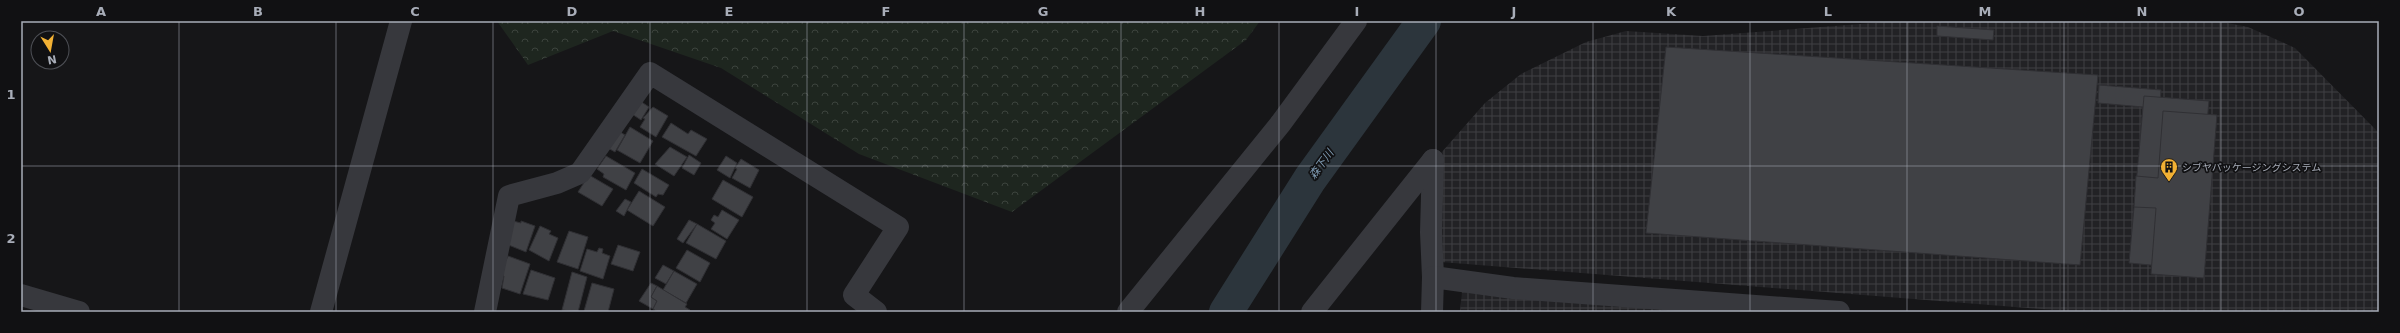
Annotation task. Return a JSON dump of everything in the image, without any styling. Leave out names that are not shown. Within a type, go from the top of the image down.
[{"type":"street","points":[[321,312],[401,21]]},
{"type":"street","points":[[1128,312],[1281,123],[1356,21]]},
{"type":"street","points":[[485,312],[509,196],[557,183],[580,173],[650,73],[898,227],[854,295],[876,312]]},
{"type":"street","points":[[1312,312],[1434,160],[1431,232],[1433,276],[1432,312]]},
{"type":"street","points":[[1433,276],[1513,288],[1839,312]]},
{"type":"street","points":[[21,295],[79,312]]},
{"type":"shaded area","points":[[1900,21],[2217,21],[2248,27],[2295,48],[2379,133],[2379,312],[2080,312],[1441,262],[1441,153],[1485,103],[1521,74],[1586,42],[1626,31],[1703,36]]},
{"type":"shaded area","points":[[1462,292],[1693,312],[1460,312]]},
{"type":"green space","points":[[497,21],[1260,21],[1246,40],[1012,212],[859,154],[721,68],[613,31],[528,65]]},
{"type":"building","points":[[1937,26],[1994,30],[1993,40],[1937,36]]},
{"type":"building","points":[[1666,47],[2098,75],[2080,265],[1646,233]]},
{"type":"building","points":[[2099,85],[2161,90],[2157,141],[2140,139],[2143,107],[2098,103]]},
{"type":"building","name":"シブヤパッケージングシステム","points":[[2144,96],[2209,101],[2193,269],[2129,263]]},
{"type":"building","points":[[640,101],[649,107],[641,120],[632,114]]},
{"type":"building","points":[[653,107],[668,116],[656,137],[640,127],[645,119],[643,118]]},
{"type":"building","name":"シブヤパッケージングシステム","points":[[2163,111],[2217,115],[2204,278],[2151,274],[2156,208],[2134,207],[2136,176],[2158,178]]},
{"type":"building","points":[[671,123],[688,134],[691,130],[707,139],[696,156],[662,137]]},
{"type":"building","points":[[630,127],[653,141],[640,163],[617,150]]},
{"type":"building","points":[[617,130],[625,135],[615,152],[601,144]]},
{"type":"building","points":[[670,147],[687,157],[674,176],[655,164]]},
{"type":"building","points":[[689,155],[701,163],[694,175],[682,168]]},
{"type":"building","points":[[606,156],[635,173],[626,190],[603,177],[604,174],[597,169]]},
{"type":"building","points":[[726,156],[737,163],[730,178],[717,170]]},
{"type":"building","points":[[741,159],[759,170],[750,188],[732,178],[737,169],[735,168]]},
{"type":"building","points":[[642,169],[669,185],[663,195],[658,194],[656,197],[634,183]]},
{"type":"building","points":[[589,175],[613,189],[602,206],[578,192]]},
{"type":"building","points":[[723,180],[753,197],[742,217],[712,199]]},
{"type":"building","points":[[639,191],[665,207],[653,226],[627,210]]},
{"type":"building","points":[[625,199],[631,202],[624,216],[616,211]]},
{"type":"building","points":[[722,210],[739,220],[727,239],[711,229],[715,223],[711,220],[714,215],[718,217]]},
{"type":"building","points":[[509,220],[521,223],[521,221],[535,226],[526,252],[501,242]]},
{"type":"building","points":[[689,220],[697,224],[683,243],[677,239]]},
{"type":"building","points":[[697,224],[726,241],[716,259],[686,243]]},
{"type":"building","points":[[540,226],[551,231],[549,234],[558,238],[549,261],[529,250]]},
{"type":"building","points":[[569,231],[588,237],[578,269],[557,262]]},
{"type":"building","points":[[618,245],[640,252],[633,271],[611,264]]},
{"type":"building","points":[[599,248],[603,249],[602,253],[610,256],[603,279],[580,271],[587,249],[597,252]]},
{"type":"building","points":[[687,250],[710,263],[700,282],[676,268]]},
{"type":"building","points":[[508,256],[530,264],[520,294],[502,288],[504,276],[500,274]]},
{"type":"building","points":[[663,265],[674,271],[666,284],[655,278]]},
{"type":"building","points":[[531,270],[555,278],[548,300],[523,294]]},
{"type":"building","points":[[674,271],[697,284],[686,303],[663,290]]},
{"type":"building","points":[[572,272],[587,277],[578,312],[562,310]]},
{"type":"building","points":[[592,283],[614,289],[608,312],[584,311]]},
{"type":"building","points":[[651,283],[657,286],[651,297],[657,301],[653,309],[639,301]]},
{"type":"building","points":[[657,286],[687,304],[685,307],[690,310],[689,312],[658,312],[653,309],[657,301],[651,297]]},
{"type":"waterway","name":"森下川","points":[[1226,312],[1310,179],[1424,21]]},
{"type":"place","name":"シブヤパッケージングシステム","points":[[2169,182]]}]
